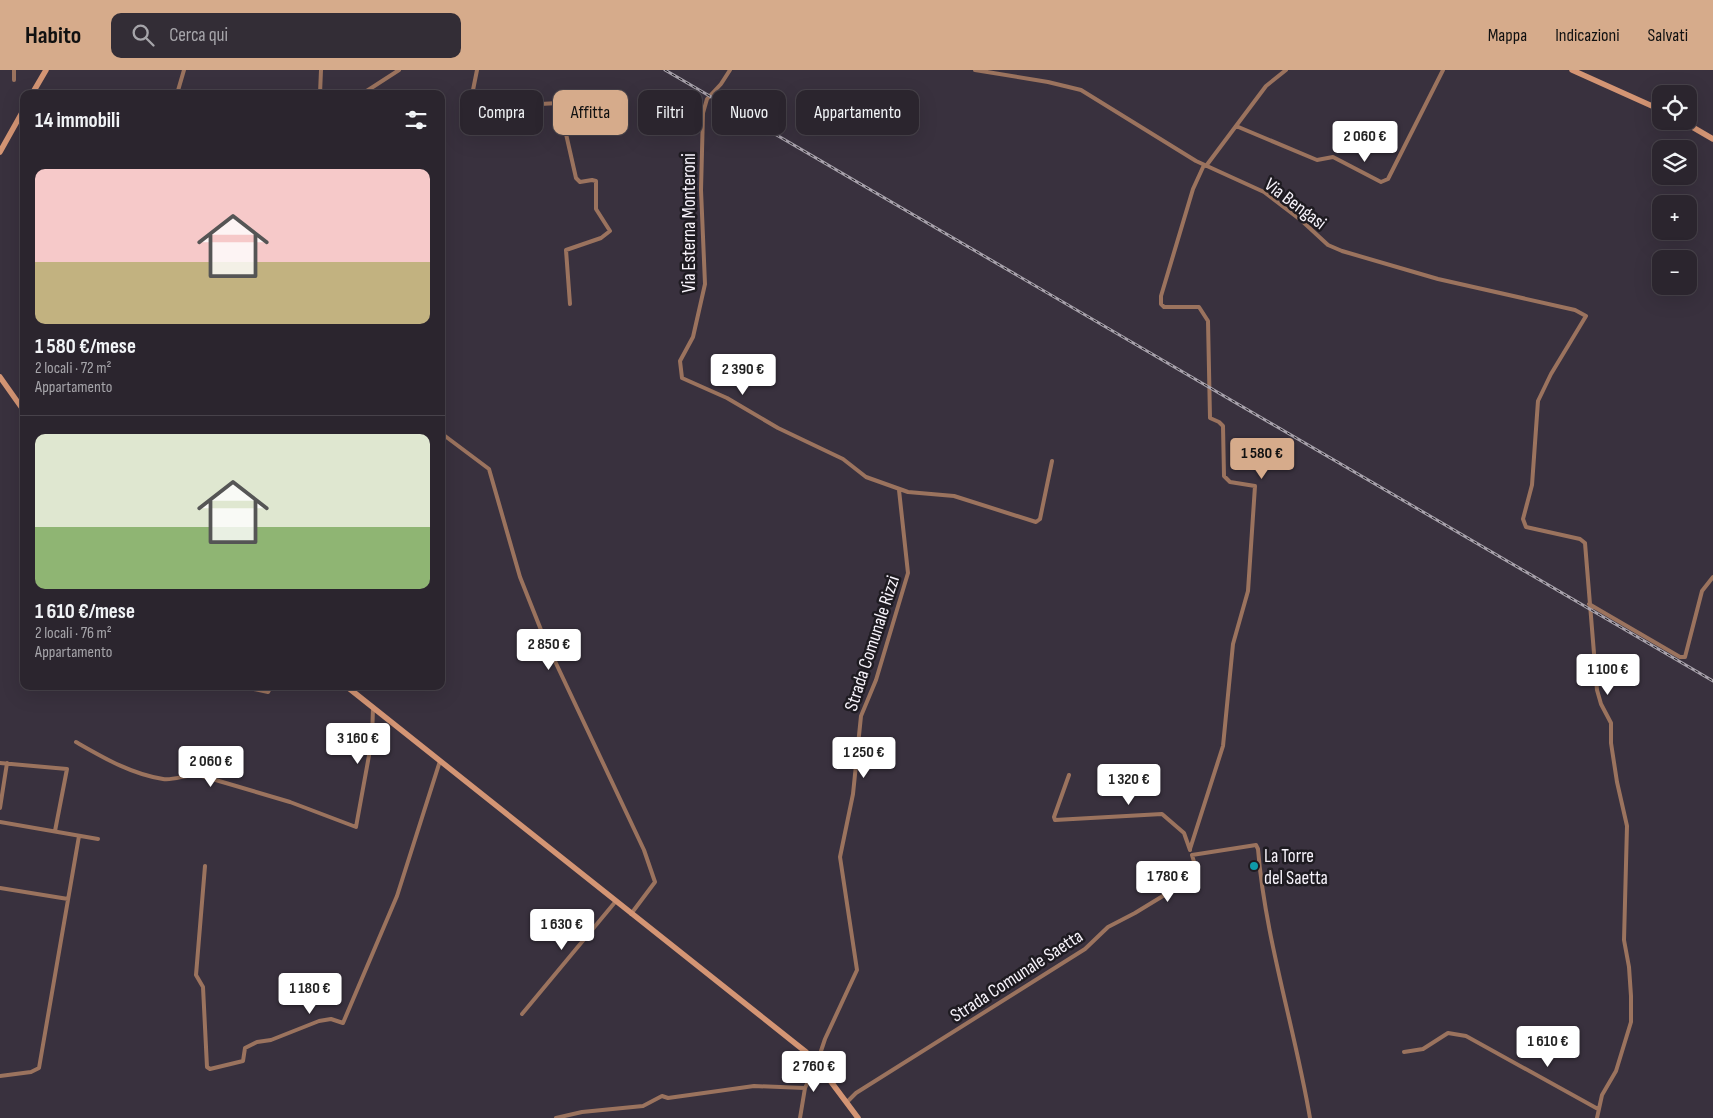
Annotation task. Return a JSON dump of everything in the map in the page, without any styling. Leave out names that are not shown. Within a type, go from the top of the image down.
[{"type":"street","points":[[14,70],[14,80]]},
{"type":"street","points":[[34,90],[46,70]]},
{"type":"street","points":[[178,90],[184,70]]},
{"type":"street","points":[[320,90],[321,70]]},
{"type":"street","points":[[368,90],[399,70]]},
{"type":"street","points":[[477,70],[472,95],[474,104],[507,113],[526,122],[540,104],[558,103],[576,178],[580,182],[596,181],[596,209],[610,231],[601,238],[566,250],[570,304]]},
{"type":"street","name":"Via Esterna Monteroni","points":[[730,70],[721,84],[707,99],[703,113],[701,190],[705,284],[693,337],[680,361],[682,378],[727,398],[778,428],[843,459],[866,477],[900,490],[954,496],[1036,522],[1040,519],[1052,461]]},
{"type":"street","name":"Via Bengasi","points":[[975,70],[1048,82],[1081,90],[1205,166],[1264,192],[1302,221],[1328,245],[1342,251],[1438,279],[1575,310],[1586,316],[1551,374],[1538,401],[1532,485],[1523,519],[1526,527],[1584,540],[1589,604]]},
{"type":"street","points":[[1190,849],[1223,746],[1233,644],[1248,591],[1255,486],[1230,482],[1224,476],[1223,426],[1210,418],[1208,321],[1199,307],[1164,307],[1161,304],[1161,296],[1193,189],[1205,166],[1266,86],[1286,70]]},
{"type":"street","points":[[1236,126],[1317,160],[1333,157],[1381,182],[1388,179],[1443,70]]},
{"type":"street","points":[[1572,70],[1652,106]]},
{"type":"street","points":[[0,152],[20,116]]},
{"type":"street","points":[[1697,130],[1713,140]]},
{"type":"street","points":[[0,377],[20,405]]},
{"type":"street","points":[[445,436],[489,469],[520,577],[545,640],[644,850],[655,882],[631,914]]},
{"type":"street","name":"Strada Comunale Rizzi","points":[[800,1118],[805,1088],[817,1062],[824,1039],[857,970],[840,857],[853,794],[861,716],[876,680],[900,598],[908,578],[900,490]]},
{"type":"street","points":[[1589,604],[1680,657],[1685,658],[1702,591],[1713,577]]},
{"type":"street","points":[[1589,604],[1597,690],[1601,704],[1611,723],[1616,774],[1627,826],[1624,940],[1630,967],[1631,996],[1631,1022],[1616,1071],[1602,1095],[1597,1118]]},
{"type":"street","points":[[255,690],[268,692],[269,690]]},
{"type":"street","points":[[351,690],[817,1062],[858,1118]]},
{"type":"street","points":[[76,742],[126,769],[163,779],[198,775],[290,802],[356,827],[372,738],[373,708]]},
{"type":"street","points":[[205,866],[196,975],[203,987],[207,1067],[210,1069],[243,1061],[245,1048],[257,1042],[271,1040],[326,1019],[344,1023],[397,896],[440,761]]},
{"type":"street","points":[[0,763],[67,769],[55,832]]},
{"type":"street","points":[[0,808],[7,764]]},
{"type":"street","points":[[1069,775],[1054,817],[1055,820],[1162,814],[1184,833],[1192,855],[1258,846],[1265,897],[1296,1041],[1310,1118]]},
{"type":"street","points":[[0,822],[98,839]]},
{"type":"street","points":[[0,1076],[31,1072],[39,1068],[79,836]]},
{"type":"street","name":"Strada Comunale Saetta","points":[[847,1102],[856,1093],[1085,949],[1108,927],[1194,877],[1197,872],[1192,855]]},
{"type":"street","points":[[0,888],[68,899]]},
{"type":"street","points":[[522,1014],[616,901]]},
{"type":"street","points":[[1404,1052],[1423,1049],[1448,1033],[1466,1036],[1598,1108]]},
{"type":"street","points":[[556,1118],[582,1112],[643,1106],[662,1096],[668,1098],[754,1086],[805,1088]]},
{"type":"railway","points":[[665,70],[1713,681]]},
{"type":"place","name":"La Torre del Saetta","points":[[1254,866]]}]
